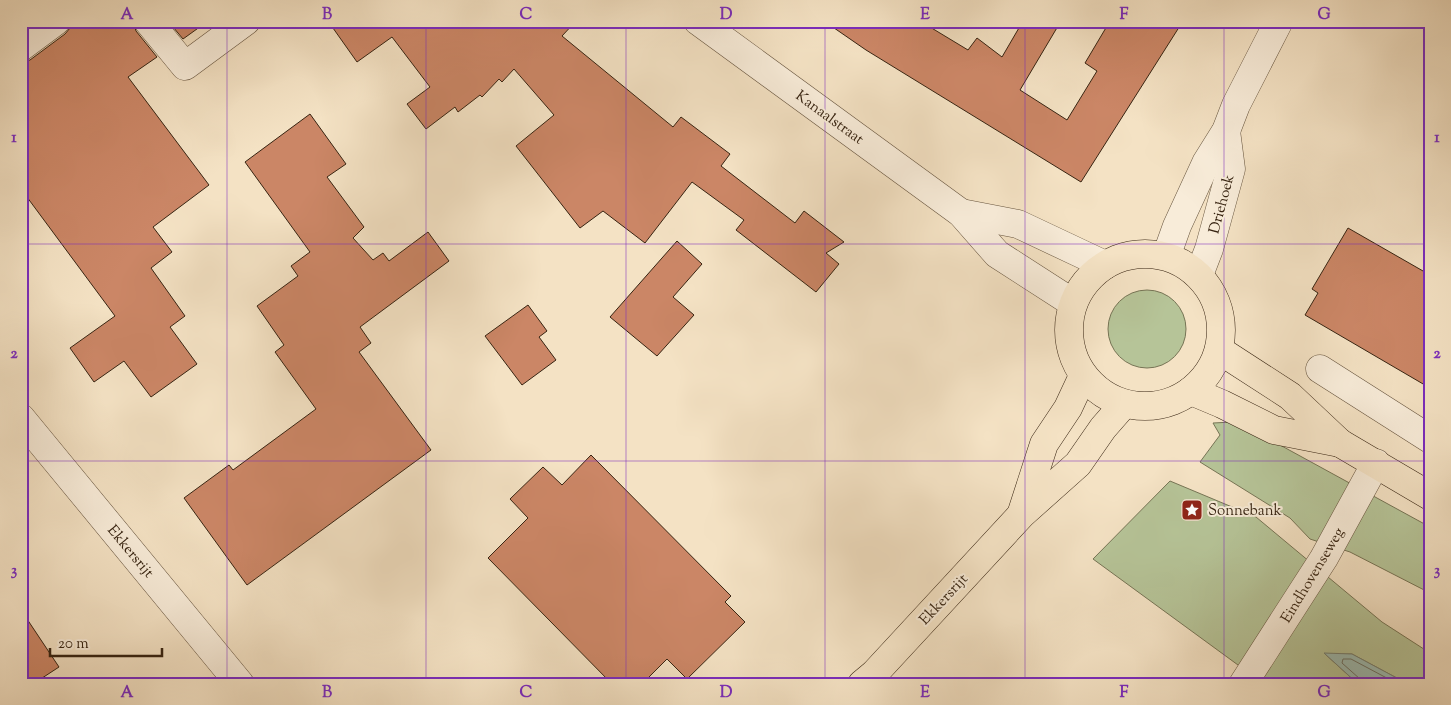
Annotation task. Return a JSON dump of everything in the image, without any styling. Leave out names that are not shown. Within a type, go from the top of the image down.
[{"type":"main road","points":[[1167,254],[1199,275],[1215,297],[1222,323],[1219,350],[1208,374],[1191,392],[1170,402],[1147,407],[1124,404],[1102,394],[1083,376],[1072,353],[1068,328],[1073,303],[1086,281],[1105,265],[1128,255],[1167,254]]},
{"type":"main road","points":[[1219,350],[1290,396],[1340,443],[1430,496]]},
{"type":"main road","name":"Ekkersrijt","points":[[1022,514],[1044,444],[1068,408],[1083,376]]},
{"type":"main road","points":[[1191,392],[1222,404],[1274,430],[1340,443]]},
{"type":"main road","name":"Ekkersrijt","points":[[862,684],[874,674],[1022,514],[1078,464],[1103,428],[1124,404]]},
{"type":"street","points":[[21,47],[56,21]]},
{"type":"street","points":[[148,21],[185,66],[246,21]]},
{"type":"street","name":"Kanaalstraat","points":[[698,21],[961,213],[997,254],[1073,303]]},
{"type":"street","name":"Driehoek","points":[[1167,254],[1177,226],[1206,163],[1226,132],[1236,105],[1279,21]]},
{"type":"street","name":"Driehoek","points":[[1199,275],[1209,248],[1232,169],[1226,132]]},
{"type":"street","name":"Kanaalstraat","points":[[961,213],[1018,224],[1105,265]]},
{"type":"street","points":[[1320,369],[1430,439]]},
{"type":"street","name":"Ekkersrijt","points":[[21,418],[240,684]]},
{"type":"street","name":"Eindhovenseweg","points":[[1243,684],[1324,558],[1376,463]]},
{"type":"green space","points":[[1147,290],[1162,293],[1174,302],[1183,314],[1186,329],[1183,344],[1174,356],[1162,365],[1147,368],[1132,365],[1120,356],[1111,344],[1108,329],[1111,314],[1120,302],[1132,293]]},
{"type":"green space","points":[[1233,422],[1280,445],[1430,527],[1430,593],[1350,552],[1310,539],[1290,518],[1200,462],[1220,435],[1213,423]]},
{"type":"green space","points":[[1170,481],[1256,517],[1382,622],[1430,653],[1430,684],[1408,684],[1352,654],[1325,654],[1358,684],[1264,684],[1093,559]]},
{"type":"water","points":[[1324,653],[1352,654],[1408,684],[1358,684]]},
{"type":"building","points":[[71,21],[133,21],[136,31],[157,57],[128,77],[209,185],[153,227],[172,252],[151,268],[185,316],[170,327],[197,364],[151,397],[124,361],[94,382],[70,348],[115,316],[21,189],[21,62],[30,60],[65,34],[70,28]]},
{"type":"building","points":[[168,21],[208,21],[183,39]]},
{"type":"building","points":[[328,21],[576,21],[562,36],[673,127],[681,117],[730,154],[721,166],[795,223],[804,211],[844,242],[826,253],[839,264],[816,292],[736,230],[744,220],[692,182],[645,243],[603,211],[580,228],[516,146],[554,115],[514,69],[502,82],[499,79],[482,97],[480,95],[458,112],[455,107],[426,129],[407,104],[430,87],[392,37],[357,62]]},
{"type":"building","points":[[824,21],[920,21],[968,50],[977,38],[1002,57],[1023,21],[1061,21],[1020,90],[1067,120],[1097,71],[1085,63],[1110,21],[1183,21],[1081,182],[866,50]]},
{"type":"building","points":[[310,114],[346,164],[327,177],[364,227],[353,238],[373,260],[383,253],[389,261],[428,232],[449,261],[360,327],[371,343],[359,352],[431,450],[247,585],[184,498],[229,465],[233,470],[316,409],[275,352],[284,345],[257,306],[298,276],[291,266],[310,252],[245,162]]},
{"type":"building","points":[[1348,228],[1430,275],[1430,388],[1305,315],[1318,293],[1312,289]]},
{"type":"building","points":[[677,241],[702,264],[673,297],[694,315],[657,356],[610,317]]},
{"type":"building","points":[[528,305],[547,331],[539,337],[556,360],[522,385],[485,336]]},
{"type":"building","points":[[591,455],[731,596],[725,602],[745,622],[687,679],[667,659],[642,684],[612,684],[488,558],[528,518],[510,499],[543,467],[562,485]]},
{"type":"building","points":[[21,610],[59,667],[33,684],[21,684]]},
{"type":"place","name":"Sonnebank","points":[[1192,510]]}]
